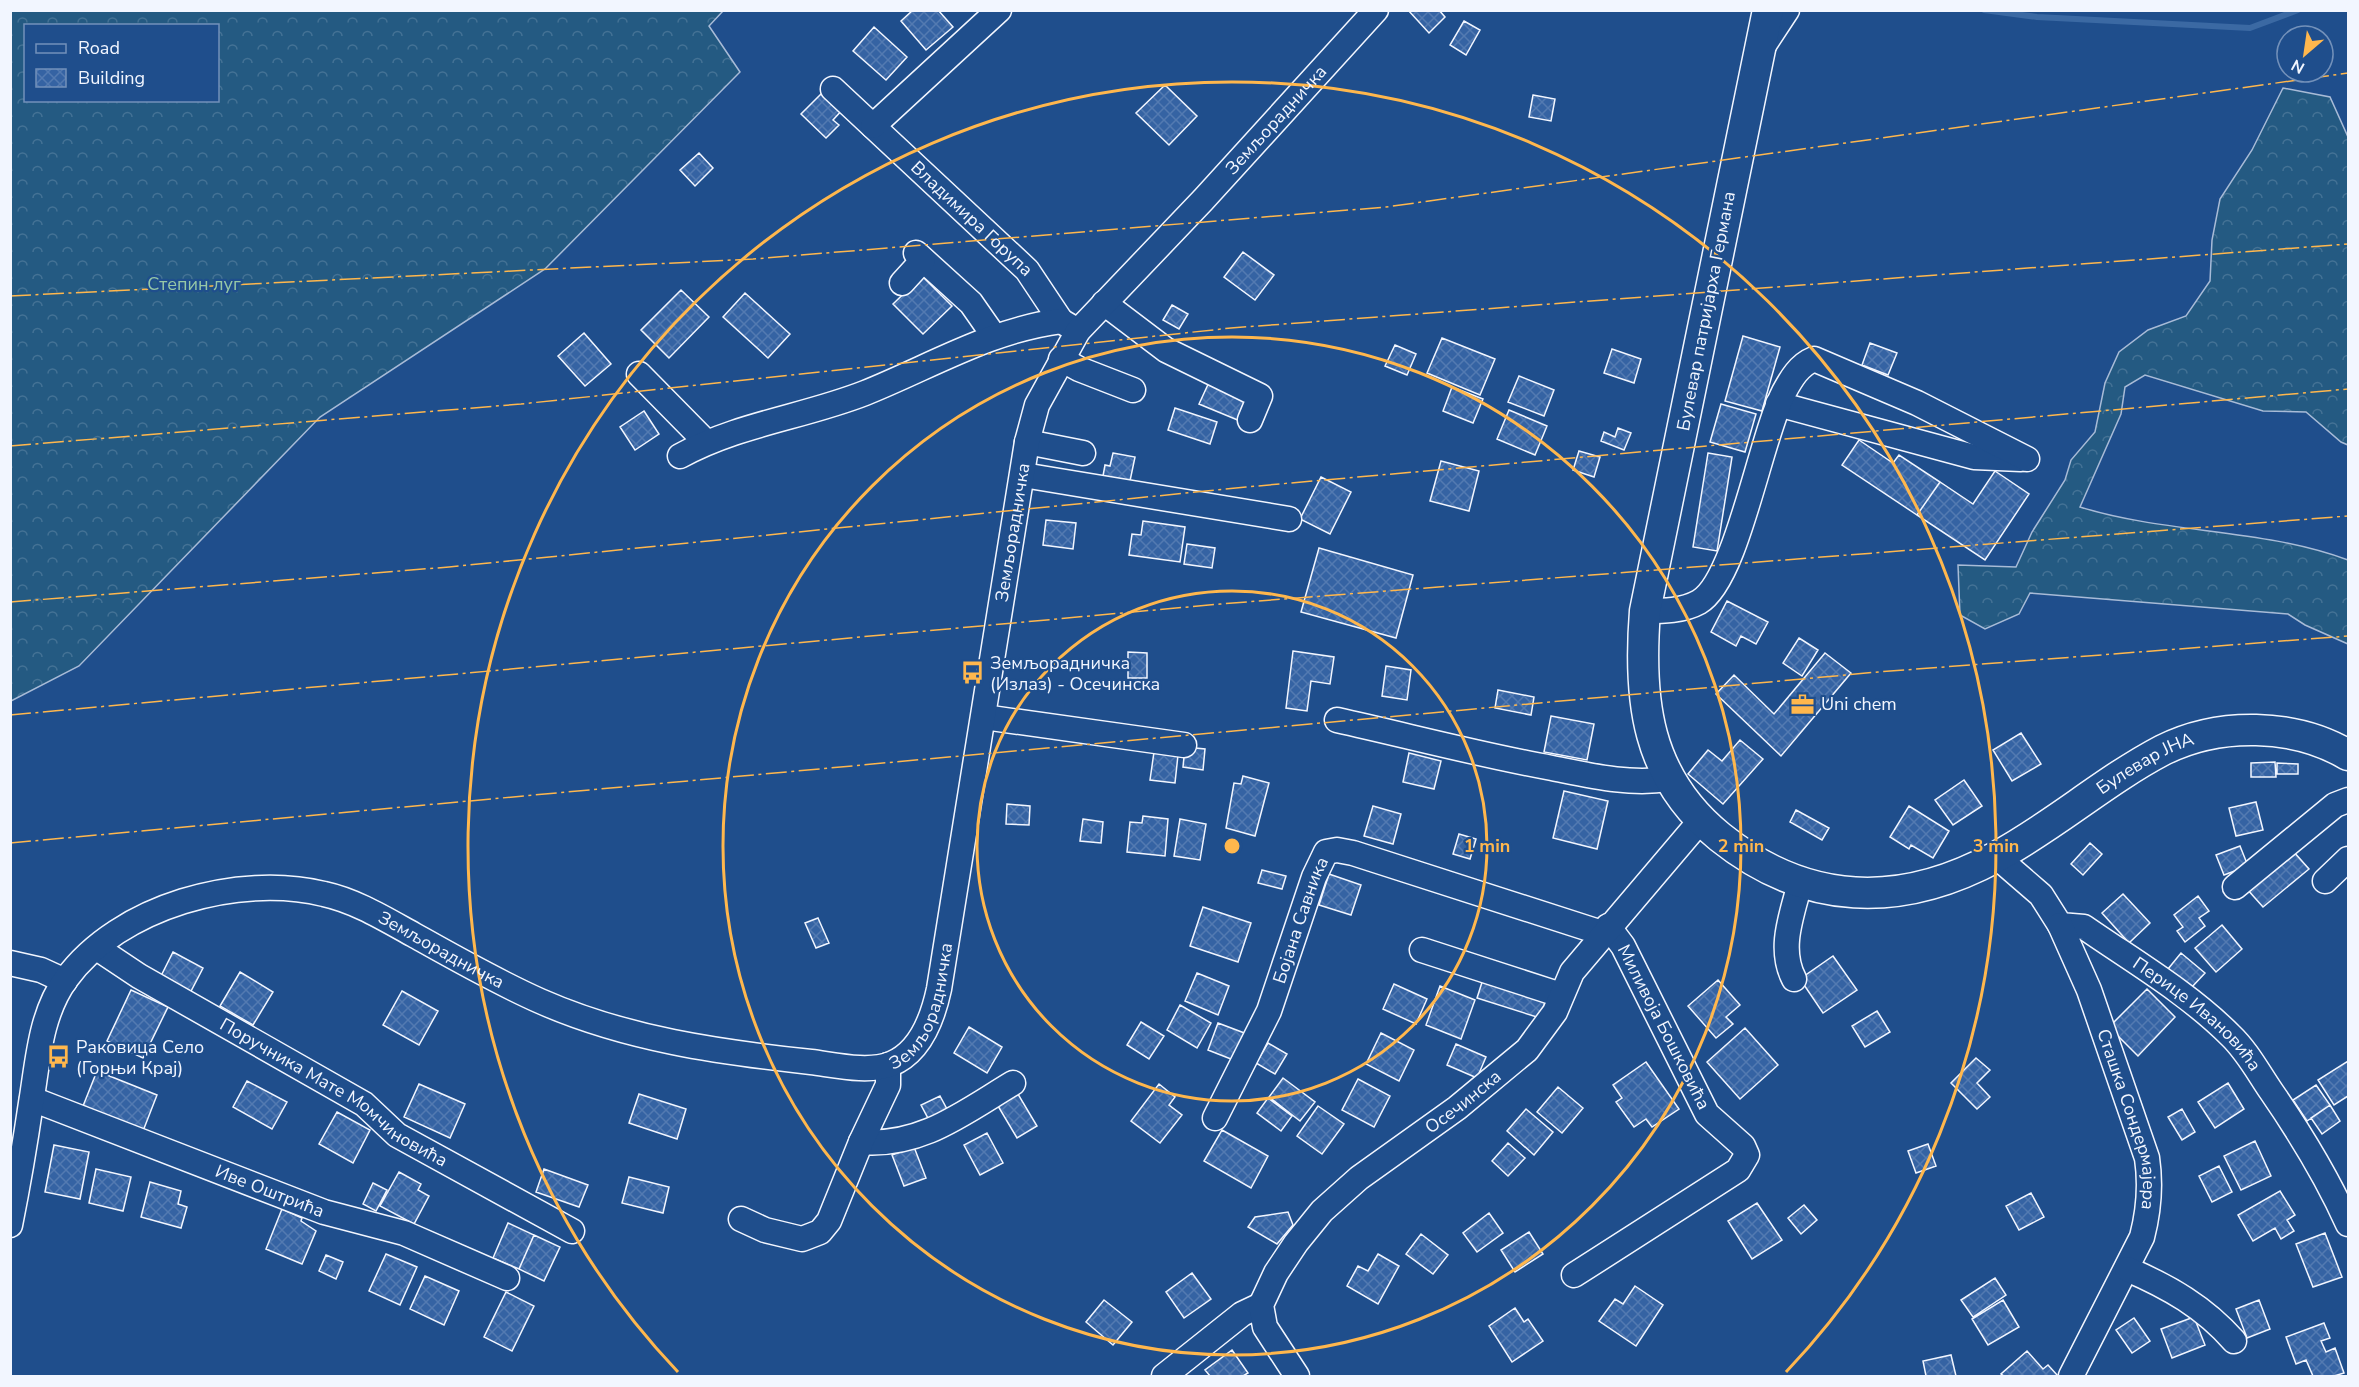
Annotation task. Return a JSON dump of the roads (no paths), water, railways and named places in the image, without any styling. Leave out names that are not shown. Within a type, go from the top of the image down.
[{"type":"main road","name":"Булевар патријарха Германа","points":[[1768,10],[1645,611],[1641,660],[1645,710],[1656,750],[1669,779],[1701,820],[1745,856],[1800,883],[1856,894],[1882,893],[1930,886],[1962,873]]},
{"type":"main road","name":"Булевар ЈНА","points":[[1962,873],[1997,857],[2126,771],[2165,749],[2200,736],[2248,730],[2277,731],[2302,735],[2349,755]]},
{"type":"street","points":[[873,126],[999,10]]},
{"type":"street","name":"Земљорадничка","points":[[10,1225],[15,1183],[45,1023],[65,981],[97,948],[141,920],[196,897],[250,888],[310,891],[338,898],[361,907],[518,991],[612,1028],[687,1045],[838,1065],[888,1065],[913,1048],[933,1013],[950,930],[1027,442],[1037,405],[1061,359],[1069,326],[1104,303],[1203,201],[1376,10]]},
{"type":"street","points":[[1760,52],[1786,10]]},
{"type":"street","name":"Владимира Горупа","points":[[833,89],[1027,270],[1069,326]]},
{"type":"street","points":[[902,283],[920,256],[971,303],[994,336]]},
{"type":"street","points":[[1104,303],[1166,350],[1260,396],[1250,420]]},
{"type":"street","points":[[680,456],[706,442],[865,393],[994,336],[1069,326]]},
{"type":"street","points":[[1061,359],[1079,369],[1133,390]]},
{"type":"street","points":[[1645,611],[1687,607],[1703,599],[1717,585],[1731,554],[1768,428],[1778,404],[1793,375],[1814,359],[1917,403],[2027,459],[1974,457],[1778,404]]},
{"type":"street","points":[[639,374],[706,442]]},
{"type":"street","points":[[1027,442],[1083,453]]},
{"type":"street","points":[[1023,475],[1288,519]]},
{"type":"street","points":[[984,717],[1184,745]]},
{"type":"street","points":[[1337,720],[1519,762],[1623,782],[1642,783],[1669,779]]},
{"type":"street","points":[[2235,887],[2335,805],[2349,800]]},
{"type":"street","name":"Осечинска","points":[[1261,1305],[1276,1273],[1322,1211],[1359,1178],[1457,1108],[1515,1061],[1550,1022],[1572,972],[1605,930],[1701,820]]},
{"type":"street","name":"Бојана Савника","points":[[1215,1119],[1269,1011],[1314,877],[1326,852],[1337,850],[1353,853],[1605,930]]},
{"type":"street","points":[[1997,857],[2041,895],[2060,925]]},
{"type":"street","points":[[2325,881],[2349,860]]},
{"type":"street","points":[[1794,979],[1785,953],[1800,883]]},
{"type":"street","name":"Перице Ивановића","points":[[2060,925],[2084,927],[2199,1009],[2230,1035],[2243,1049],[2298,1131],[2336,1196],[2349,1224]]},
{"type":"street","name":"Сташка Сондермајера","points":[[2060,925],[2089,990],[2147,1158],[2149,1174],[2148,1215],[2142,1237],[2070,1377]]},
{"type":"street","name":"Миливоја Бошковића","points":[[1574,1275],[1738,1170],[1747,1155],[1743,1146],[1707,1114],[1623,946],[1605,930]]},
{"type":"street","name":"Поручника Мате Момчиновића","points":[[97,948],[139,976],[364,1104],[390,1129],[412,1144],[572,1231]]},
{"type":"street","points":[[1422,950],[1561,995]]},
{"type":"street","points":[[10,963],[41,970],[65,981]]},
{"type":"street","points":[[741,1219],[765,1230],[794,1238],[802,1239],[820,1232],[830,1221],[861,1142],[888,1085],[888,1065]]},
{"type":"street","points":[[861,1142],[882,1144],[919,1137],[1012,1083]]},
{"type":"street","name":"Иве Оштрића","points":[[32,1099],[324,1212],[404,1233],[507,1278]]},
{"type":"street","points":[[2127,1269],[2187,1298],[2218,1323],[2234,1341]]},
{"type":"street","points":[[1164,1377],[1242,1314],[1261,1305],[1265,1327],[1297,1377]]},
{"type":"waterway","points":[[1984,10],[2037,17],[2250,28],[2298,10]]},
{"type":"place","name":"Земљорадничка (Излаз) - Осечинска","points":[[972,673]]},
{"type":"place","name":"Uni chem","points":[[1803,704]]},
{"type":"place","name":"Раковица Село (Горњи Крај)","points":[[58,1057]]},
{"type":"park label","name":"Степин луг","points":[[194,284]]}]
